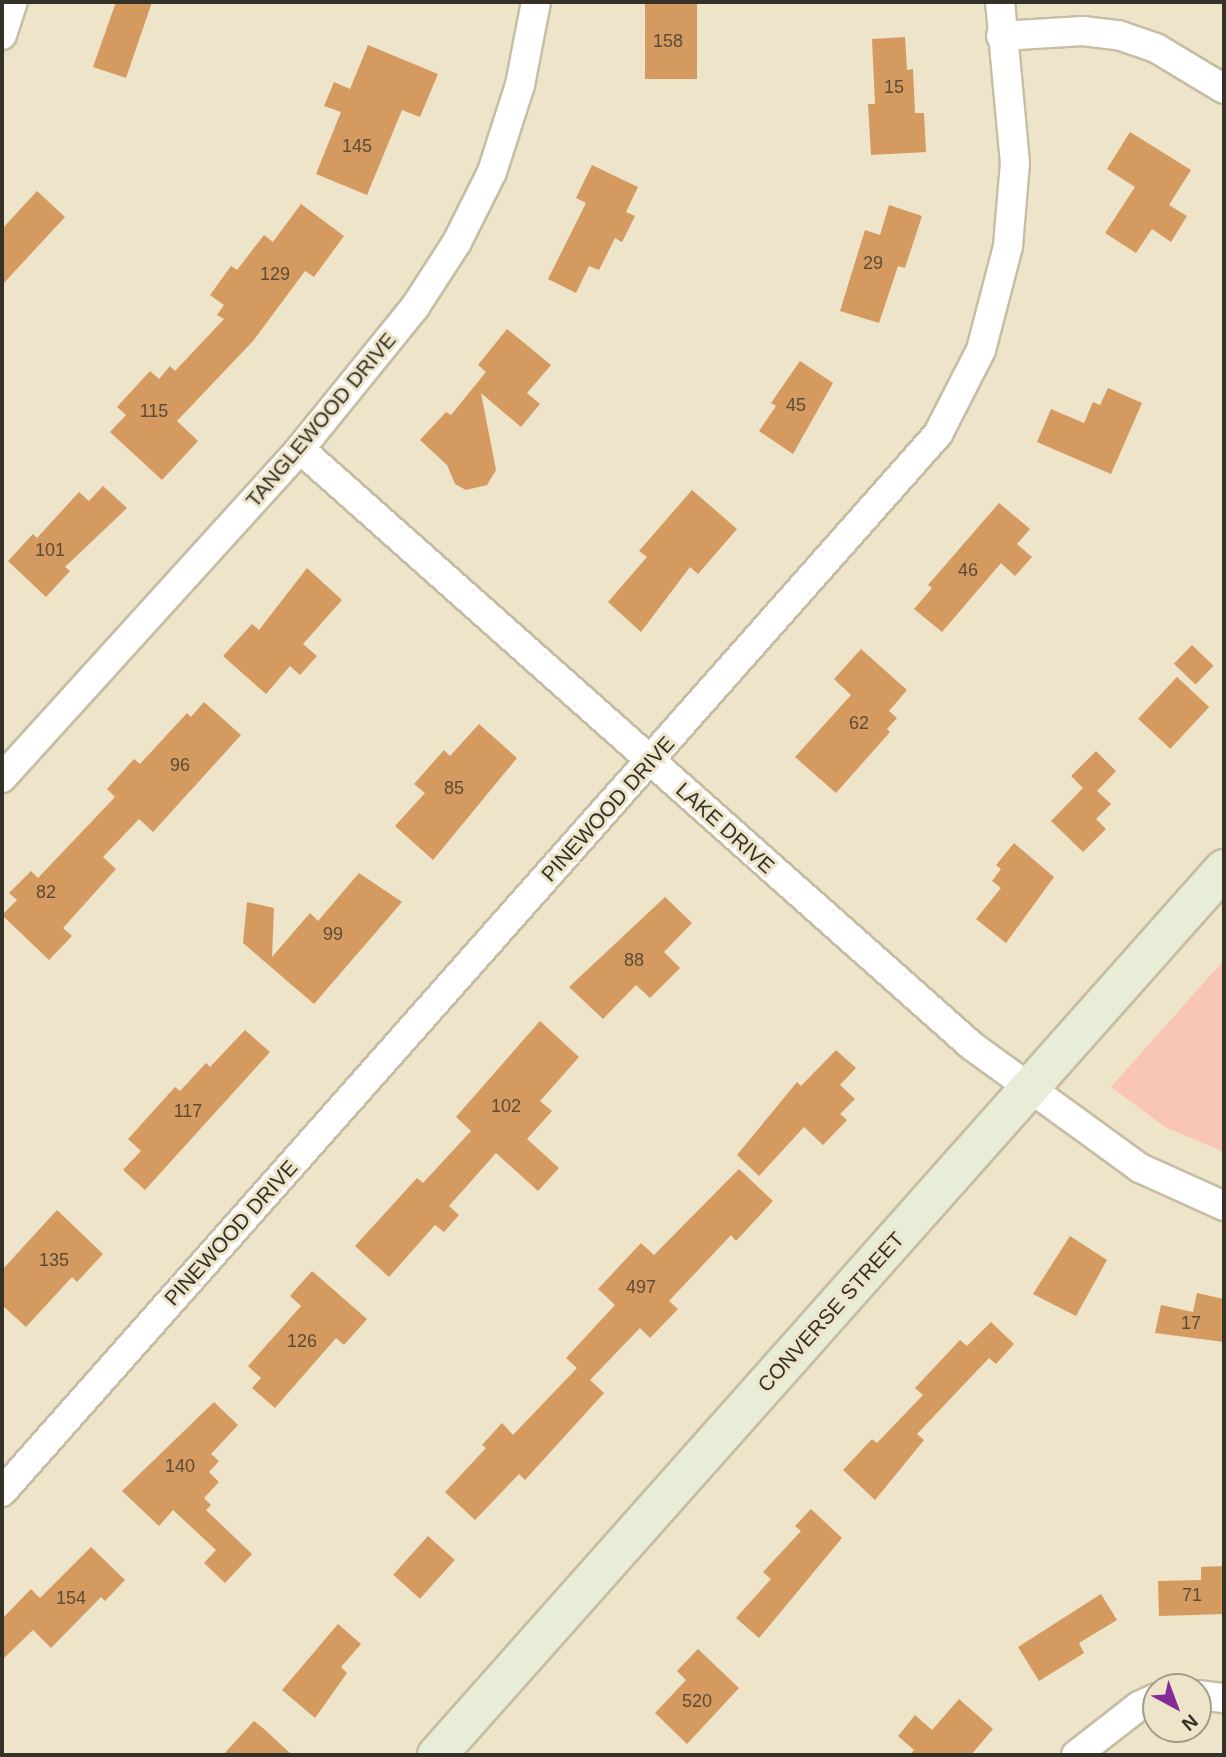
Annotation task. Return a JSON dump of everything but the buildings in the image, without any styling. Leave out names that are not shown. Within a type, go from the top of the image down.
[{"type":"main road","name":"CONVERSE STREET","points":[[437,1755],[1224,869]]},
{"type":"street","points":[[2,35],[13,2]]},
{"type":"street","name":"TANGLEWOOD DRIVE","points":[[2,778],[300,449],[415,307],[475,209],[520,85],[536,2]]},
{"type":"street","name":"PINEWOOD DRIVE","points":[[2,1492],[921,457],[962,393],[985,339],[1000,286],[1015,188],[1000,2]]},
{"type":"street","points":[[1001,36],[1083,31],[1118,36],[1156,47],[1224,89]]},
{"type":"street","name":"LAKE DRIVE","points":[[300,449],[972,1046],[1140,1168],[1224,1206]]},
{"type":"street","points":[[1076,1755],[1142,1705]]},
{"type":"shaded area","points":[[1224,960],[1224,1152],[1165,1127],[1111,1087]]}]
